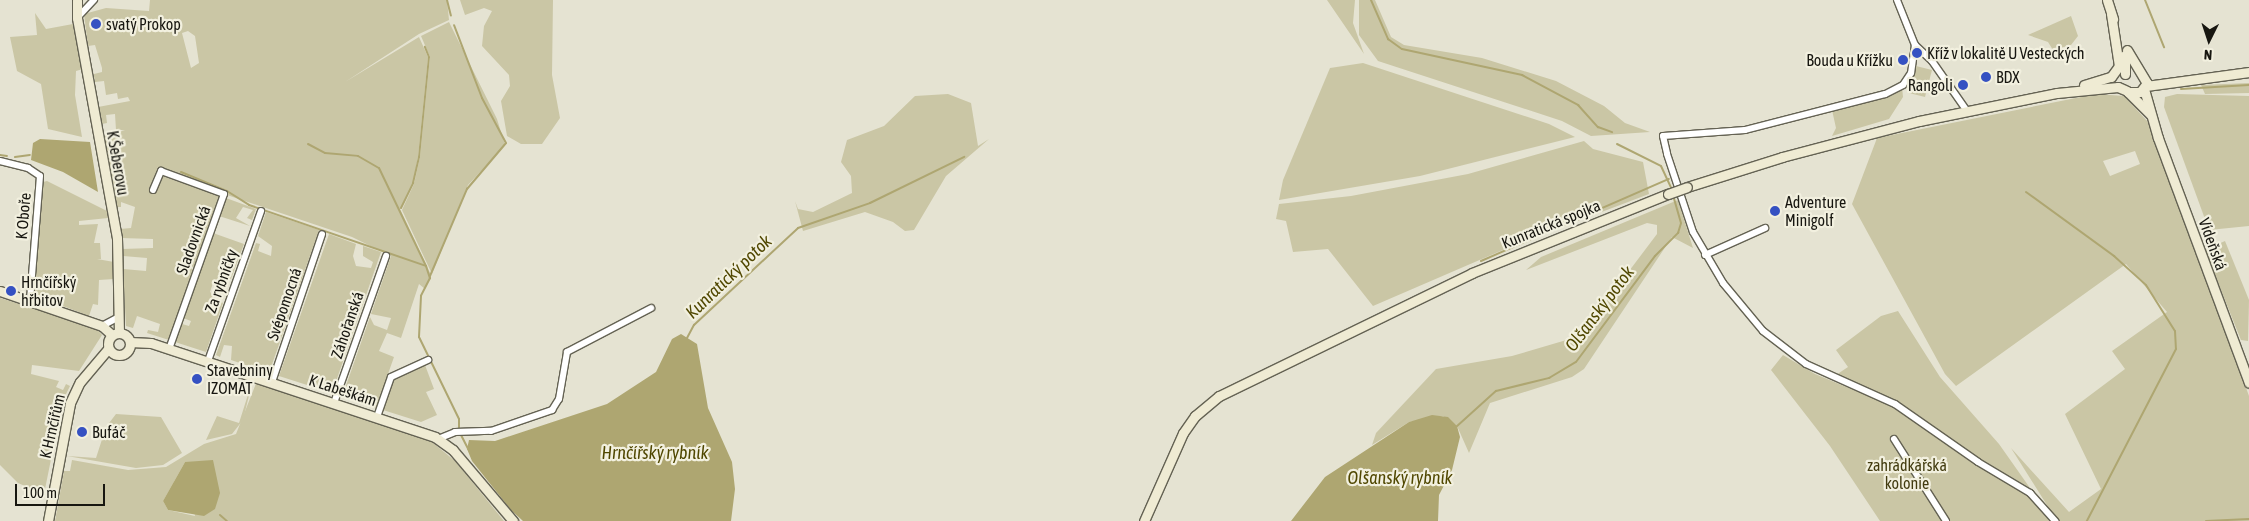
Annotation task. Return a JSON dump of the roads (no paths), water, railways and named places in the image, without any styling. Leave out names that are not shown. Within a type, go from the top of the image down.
[{"type":"main road","name":"K Šeberovu","points":[[76,0],[76,18],[117,238],[117,318],[115,334]]},
{"type":"main road","name":"Vídeňská","points":[[2107,0],[2123,43],[2142,72],[2150,114],[2249,383]]},
{"type":"main road","points":[[2084,86],[2109,78],[2120,66],[2111,14]]},
{"type":"main road","name":"Vídeňská","points":[[2123,43],[2124,75],[2127,91],[2150,114]]},
{"type":"main road","points":[[2124,75],[2132,69],[2186,78]]},
{"type":"main road","points":[[2127,91],[2137,93],[2145,87],[2186,78],[2249,72]]},
{"type":"main road","name":"Kunratická spojka","points":[[1144,521],[1183,433],[1219,396],[1472,272],[1687,187],[1843,140],[1967,111],[2057,93],[2124,75]]},
{"type":"main road","name":"Kunratická spojka","points":[[2057,93],[2118,87],[2127,91]]},
{"type":"main road","points":[[0,291],[102,326],[130,342],[122,355],[108,349],[115,334]]},
{"type":"main road","name":"K Labeškám","points":[[130,342],[169,348],[438,439],[453,450],[513,521]]},
{"type":"main road","name":"K Hrnčířům","points":[[48,521],[70,403],[80,382],[108,349]]},
{"type":"street","points":[[76,18],[94,0]]},
{"type":"street","points":[[1897,0],[1915,45],[1932,61],[1967,111]]},
{"type":"street","points":[[1915,45],[1911,73],[1902,85],[1885,94],[1745,130],[1663,136],[1686,216],[1705,255],[1755,322],[1779,345],[1825,373],[1895,404],[1978,462],[2030,493],[2055,521]]},
{"type":"street","name":"K Oboře","points":[[0,161],[28,168],[40,176],[30,301]]},
{"type":"street","name":"Sladovnická","points":[[153,190],[160,171],[224,194],[169,348]]},
{"type":"street","name":"Za rybníčky","points":[[208,362],[261,211]]},
{"type":"street","points":[[1705,255],[1765,228]]},
{"type":"street","name":"Svépomocná","points":[[272,382],[322,234]]},
{"type":"street","name":"Záhořanská","points":[[334,403],[386,256]]},
{"type":"street","points":[[438,439],[456,432],[490,430],[552,410],[559,399],[566,352],[651,308]]},
{"type":"street","points":[[102,326],[117,318]]},
{"type":"street","points":[[377,417],[391,376],[428,360]]},
{"type":"street","points":[[1894,439],[1946,521]]},
{"type":"water","points":[[40,139],[90,142],[98,192],[63,172],[31,160],[33,143]]},
{"type":"water","name":"Hrnčířský rybník","points":[[681,334],[697,344],[708,408],[732,462],[735,489],[731,521],[523,521],[511,510],[472,461],[467,449],[469,440],[495,441],[607,404],[656,372],[672,339]]},
{"type":"water","name":"Olšanský rybník","points":[[1432,415],[1448,417],[1457,426],[1460,437],[1452,470],[1439,495],[1438,521],[1291,521],[1325,477],[1409,422]]},
{"type":"water","points":[[213,460],[220,493],[215,509],[204,516],[168,510],[163,501],[185,462]]},
{"type":"waterway","points":[[447,0],[451,16]]},
{"type":"waterway","name":"Olšanský potok","points":[[1371,0],[1388,39],[1402,49],[1522,75],[1578,105],[1598,127],[1612,132]]},
{"type":"waterway","points":[[2145,0],[2164,47]]},
{"type":"waterway","points":[[430,276],[467,189],[506,143],[482,98],[454,25]]},
{"type":"waterway","points":[[401,208],[413,183],[419,157],[429,57],[425,47]]},
{"type":"waterway","points":[[2181,89],[2249,85]]},
{"type":"waterway","points":[[308,144],[325,153],[358,156],[379,168],[426,266]]},
{"type":"waterway","name":"Olšanský potok","points":[[1617,144],[1661,166],[1672,190]]},
{"type":"waterway","points":[[0,155],[7,156]]},
{"type":"waterway","points":[[15,157],[30,155]]},
{"type":"waterway","name":"Kunratický potok","points":[[687,338],[694,325],[798,228],[870,203],[964,157]]},
{"type":"waterway","points":[[181,172],[227,191],[249,205],[426,266],[430,278],[421,296],[419,337],[459,419],[459,429]]},
{"type":"waterway","points":[[1481,261],[1669,179]]},
{"type":"waterway","points":[[2026,192],[2114,256],[2146,285],[2175,331],[2176,349],[2087,521]]},
{"type":"waterway","name":"Olšanský potok","points":[[1456,427],[1496,391],[1549,378],[1576,362],[1655,256],[1678,233],[1681,223],[1673,195]]},
{"type":"waterway","points":[[460,433],[468,449]]},
{"type":"waterway","points":[[220,515],[227,521]]},
{"type":"waterway","points":[[2206,521],[2249,519]]},
{"type":"place","name":"svatý Prokop","points":[[96,24]]},
{"type":"place","name":"Kříž v lokalitě U Vesteckých","points":[[1917,53]]},
{"type":"place","name":"Bouda u Křížku","points":[[1903,60]]},
{"type":"place","name":"BDX","points":[[1986,77]]},
{"type":"place","name":"Rangoli","points":[[1963,85]]},
{"type":"place","name":"Adventure Minigolf","points":[[1775,211]]},
{"type":"place","name":"Hrnčířský hřbitov","points":[[11,291]]},
{"type":"place","name":"Stavebniny IZOMAT","points":[[197,379]]},
{"type":"place","name":"Bufáč","points":[[82,432]]},
{"type":"park label","name":"zahrádkářská kolonie","points":[[1907,474]]}]
